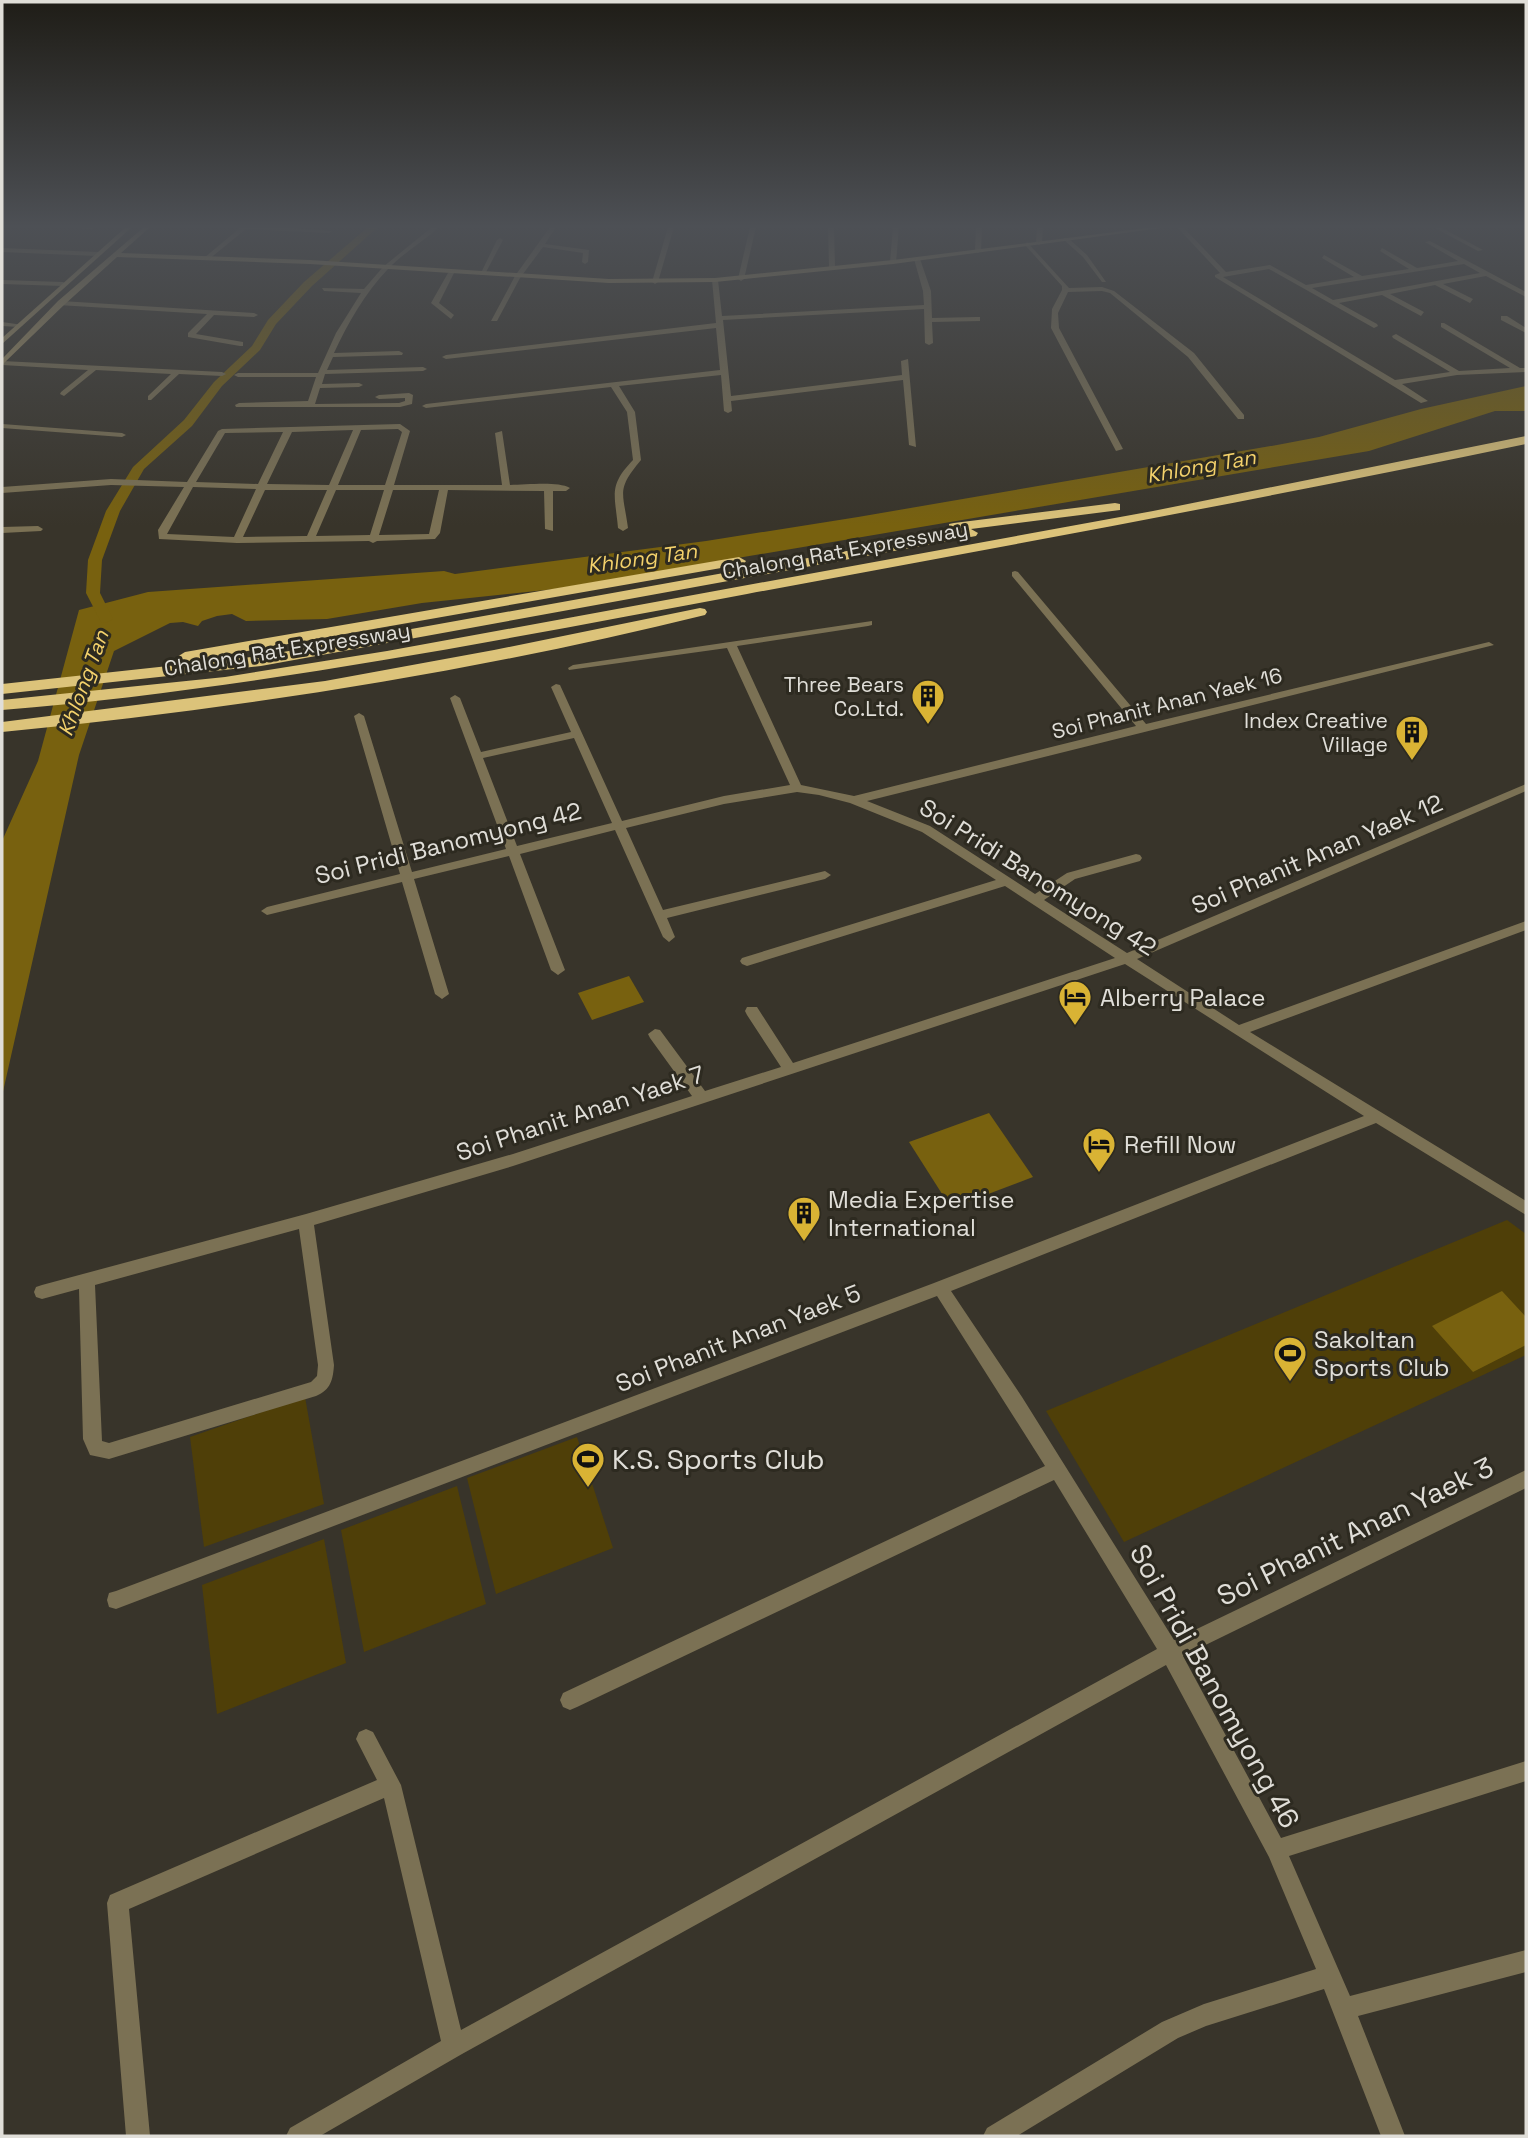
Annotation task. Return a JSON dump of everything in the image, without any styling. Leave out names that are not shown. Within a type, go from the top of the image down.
[{"type":"highway","points":[[1195,492],[1526,426]]},
{"type":"highway","name":"Chalong Rat Expressway","points":[[2,705],[259,676],[442,646],[1411,465],[1526,440]]},
{"type":"highway","name":"Chalong Rat Expressway","points":[[2,675],[175,659],[891,535],[1121,506],[261,661],[2,689]]},
{"type":"highway","points":[[2,727],[153,710],[356,681],[523,650],[906,568],[988,545]]},
{"type":"street","points":[[2,342],[17,327]]},
{"type":"street","points":[[2,363],[38,327]]},
{"type":"street","points":[[199,327],[191,335],[240,344]]},
{"type":"street","points":[[344,327],[321,373],[311,408],[400,405],[408,402],[409,395],[379,397]]},
{"type":"street","points":[[446,357],[682,327]]},
{"type":"street","points":[[719,327],[728,411]]},
{"type":"street","points":[[929,327],[929,343]]},
{"type":"street","points":[[1055,327],[1119,449]]},
{"type":"street","points":[[1156,327],[1191,355],[1241,417]]},
{"type":"street","points":[[1301,327],[1424,401]]},
{"type":"street","points":[[1447,327],[1522,370]]},
{"type":"street","points":[[1396,336],[1457,373]]},
{"type":"street","points":[[331,355],[399,353]]},
{"type":"street","points":[[905,361],[913,445]]},
{"type":"street","points":[[2,363],[222,374]]},
{"type":"street","points":[[64,394],[94,368]]},
{"type":"street","points":[[238,375],[424,369]]},
{"type":"street","points":[[1394,383],[1457,373],[1522,370]]},
{"type":"street","points":[[426,406],[724,372]]},
{"type":"street","points":[[151,398],[176,373]]},
{"type":"street","points":[[727,399],[906,377]]},
{"type":"street","points":[[318,386],[359,385]]},
{"type":"street","points":[[614,385],[631,412],[638,460],[624,474],[618,486],[623,528]]},
{"type":"street","points":[[239,405],[311,403]]},
{"type":"street","points":[[2,426],[122,435]]},
{"type":"street","points":[[310,540],[358,427]]},
{"type":"street","points":[[237,540],[289,428]]},
{"type":"street","points":[[373,540],[405,428],[222,431],[163,530],[162,537],[373,540],[432,537],[444,487]]},
{"type":"street","points":[[499,433],[506,486]]},
{"type":"street","points":[[2,490],[111,482],[261,487],[566,488]]},
{"type":"street","points":[[548,487],[550,528]]},
{"type":"street","points":[[2,530],[38,529]]},
{"type":"street","points":[[1016,574],[1144,728]]},
{"type":"street","points":[[573,668],[868,623]]},
{"type":"street","points":[[731,645],[797,788]]},
{"type":"street","name":"Soi Phanit Anan Yaek 16","points":[[854,800],[1489,645]]},
{"type":"street","points":[[556,687],[669,937]]},
{"type":"street","points":[[455,698],[558,970]]},
{"type":"street","points":[[359,716],[442,994]]},
{"type":"street","points":[[477,756],[578,734]]},
{"type":"street","name":"Soi Phanit Anan Yaek 12","points":[[1126,959],[1525,787]]},
{"type":"street","name":"Soi Pridi Banomyong 42","points":[[267,911],[724,800],[797,788],[837,794],[926,830],[1238,1031],[1526,1209]]},
{"type":"street","points":[[1035,900],[1071,876],[1136,858]]},
{"type":"street","points":[[660,915],[825,876]]},
{"type":"street","points":[[747,961],[1008,881]]},
{"type":"street","points":[[1238,1031],[1526,925]]},
{"type":"street","name":"Soi Phanit Anan Yaek 7","points":[[42,1292],[306,1221],[513,1160],[1126,959]]},
{"type":"street","points":[[752,1012],[790,1069]]},
{"type":"street","points":[[655,1034],[702,1098]]},
{"type":"street","name":"Soi Phanit Anan Yaek 5","points":[[116,1600],[940,1288],[1376,1118]]},
{"type":"street","points":[[87,1279],[92,1439],[96,1449],[109,1451],[316,1388],[325,1379],[326,1365],[306,1221]]},
{"type":"street","name":"Soi Pridi Banomyong 46","points":[[940,1288],[1057,1469],[1170,1652],[1276,1850],[1344,2008],[1393,2136]]},
{"type":"street","points":[[570,1700],[1057,1469]]},
{"type":"street","name":"Soi Phanit Anan Yaek 3","points":[[298,2136],[454,2046],[1170,1652],[1526,1479]]},
{"type":"street","points":[[366,1739],[391,1785],[454,2046]]},
{"type":"street","points":[[1276,1850],[1526,1771]]},
{"type":"street","points":[[138,2136],[118,1903],[391,1785]]},
{"type":"street","points":[[1344,2008],[1526,1961]]},
{"type":"street","points":[[995,2136],[1170,2030],[1204,2015],[1330,1976]]},
{"type":"shaded area","name":"Sakoltan Sports Club","points":[[1507,1220],[1526,1234],[1526,1355],[1124,1542],[1046,1411]]},
{"type":"shaded area","points":[[305,1397],[324,1504],[204,1547],[190,1437]]},
{"type":"shaded area","points":[[577,1437],[613,1548],[496,1594],[467,1478]]},
{"type":"shaded area","points":[[457,1486],[486,1604],[364,1652],[341,1530]]},
{"type":"shaded area","points":[[324,1539],[346,1663],[217,1714],[202,1585]]},
{"type":"water","name":"Khlong Tan","points":[[1526,386],[1526,411],[1495,411],[1369,451],[555,589],[422,603],[327,619],[246,621],[232,614],[202,621],[198,626],[183,622],[170,623],[114,651],[79,755],[2,1096],[2,841],[38,761],[79,610],[148,592],[444,571],[455,574],[706,541],[1277,445]]},
{"type":"water","points":[[629,976],[644,1002],[592,1020],[578,993]]},
{"type":"water","points":[[989,1113],[1033,1177],[951,1208],[909,1142]]},
{"type":"water","points":[[1502,1291],[1526,1317],[1526,1345],[1473,1372],[1432,1326]]},
{"type":"waterway","points":[[106,619],[93,593],[95,560],[113,511],[139,467],[188,423],[218,384],[256,348],[269,327]]},
{"type":"place","name":"Three Bears Co.Ltd.","points":[[928,726]]},
{"type":"place","name":"Index Creative Village","points":[[1412,762]]},
{"type":"place","name":"Alberry Palace","points":[[1075,1027]]},
{"type":"place","name":"Refill Now","points":[[1099,1174]]},
{"type":"place","name":"Media Expertise International","points":[[804,1243]]},
{"type":"place","name":"Sakoltan Sports Club","points":[[1290,1383]]},
{"type":"place","name":"K.S. Sports Club","points":[[588,1489]]}]
